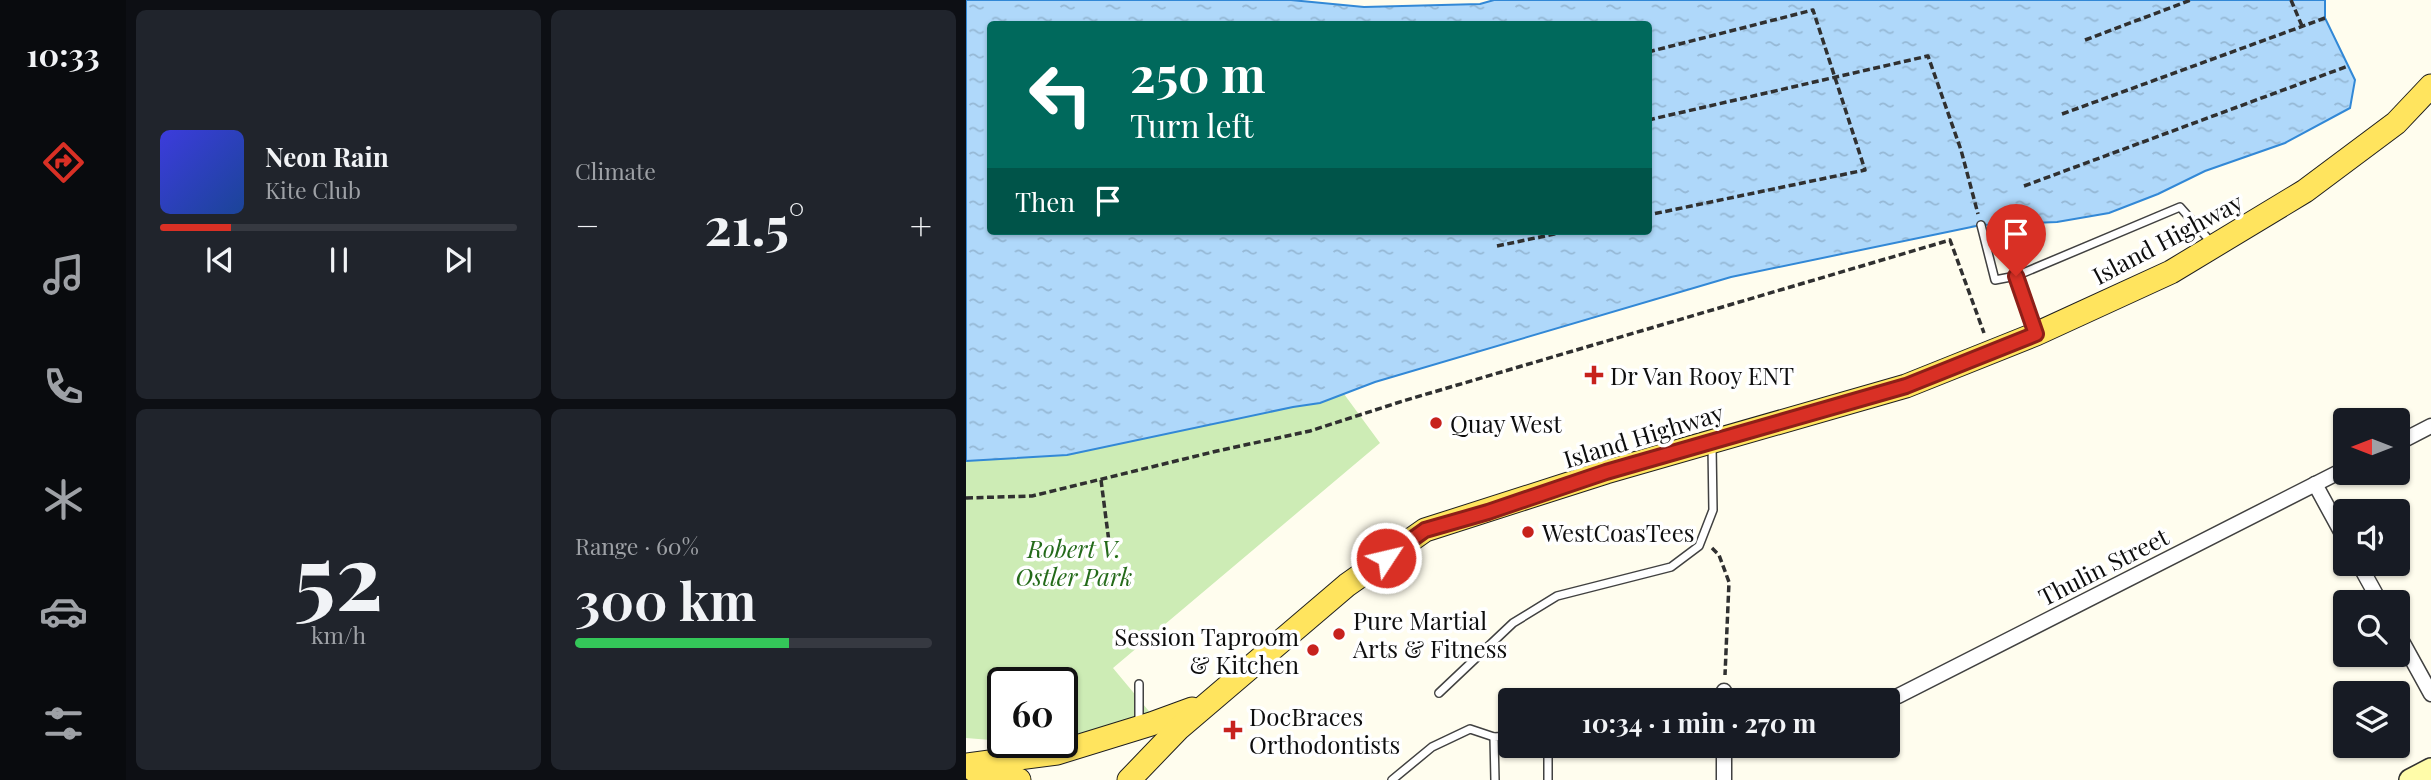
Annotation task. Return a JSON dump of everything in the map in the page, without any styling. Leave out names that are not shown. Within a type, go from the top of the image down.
[{"type":"main road","name":"Island Highway","points":[[1129,780],[1178,729],[1347,585],[1425,530],[1712,441],[1906,386],[2036,334],[2171,272],[2305,191],[2396,123],[2431,86]]},
{"type":"main road","points":[[966,769],[1057,753],[1208,703]]},
{"type":"main road","points":[[966,769],[974,780]]},
{"type":"main road","points":[[966,769],[1018,780]]},
{"type":"street","points":[[2410,437],[2431,426]]},
{"type":"street","name":"Thulin Street","points":[[1900,695],[2333,475]]},
{"type":"street","points":[[2315,484],[2333,517]]},
{"type":"street","points":[[2410,656],[2431,695]]},
{"type":"street","points":[[1724,758],[1724,780]]},
{"type":"street","points":[[2410,780],[2431,769]]},
{"type":"lane","points":[[1981,225],[1996,280],[2016,276],[2180,206],[2214,246]]},
{"type":"lane","points":[[2016,276],[2036,334]]},
{"type":"lane","points":[[1439,693],[1513,623],[1557,596],[1671,567],[1699,546],[1713,510],[1712,441]]},
{"type":"lane","points":[[1139,684],[1139,728]]},
{"type":"lane","points":[[1392,780],[1432,747],[1471,729],[1498,737]]},
{"type":"lane","points":[[1494,737],[1495,780]]},
{"type":"lane","points":[[1548,758],[1548,780]]},
{"type":"path","points":[[2085,40],[2191,0]]},
{"type":"path","points":[[2291,0],[2302,26]]},
{"type":"path","points":[[1652,51],[1813,10],[1864,170],[1652,214]]},
{"type":"path","points":[[2062,114],[2325,18]]},
{"type":"path","points":[[1652,119],[1927,55],[1961,150],[1981,225]]},
{"type":"path","points":[[2024,186],[2348,66]]},
{"type":"path","points":[[1497,246],[1550,235]]},
{"type":"path","points":[[966,498],[1032,496],[1310,431],[1403,401],[1950,240],[1990,352]]},
{"type":"path","points":[[1101,480],[1109,542]]},
{"type":"path","points":[[1702,538],[1719,555],[1729,582],[1724,688]]},
{"type":"green space","name":"Robert V. Ostler Park","points":[[1344,394],[1380,443],[1113,668],[1153,716],[1078,734],[1078,667],[987,667],[987,740],[966,738],[966,461],[1068,455],[1320,403]]},
{"type":"water","points":[[966,0],[1291,0],[1364,7],[1480,4],[1494,0],[2325,0],[2325,18],[2355,80],[2350,108],[2285,143],[2205,171],[2158,194],[2109,213],[2057,222],[1981,225],[1731,277],[1375,382],[1320,403],[1067,455],[966,461]]},
{"type":"place","name":"Dr Van Rooy ENT","points":[[1594,375]]},
{"type":"place","name":"Quay West","points":[[1436,423]]},
{"type":"place","name":"WestCoasTees","points":[[1528,532]]},
{"type":"place","name":"Pure Martial Arts & Fitness","points":[[1339,634]]},
{"type":"place","name":"Session Taproom & Kitchen","points":[[1313,650]]},
{"type":"place","name":"DocBraces Orthodontists","points":[[1233,730]]},
{"type":"route","points":[[1386,558],[1425,530],[1606,472],[1906,386],[2036,334],[2016,276]]}]
